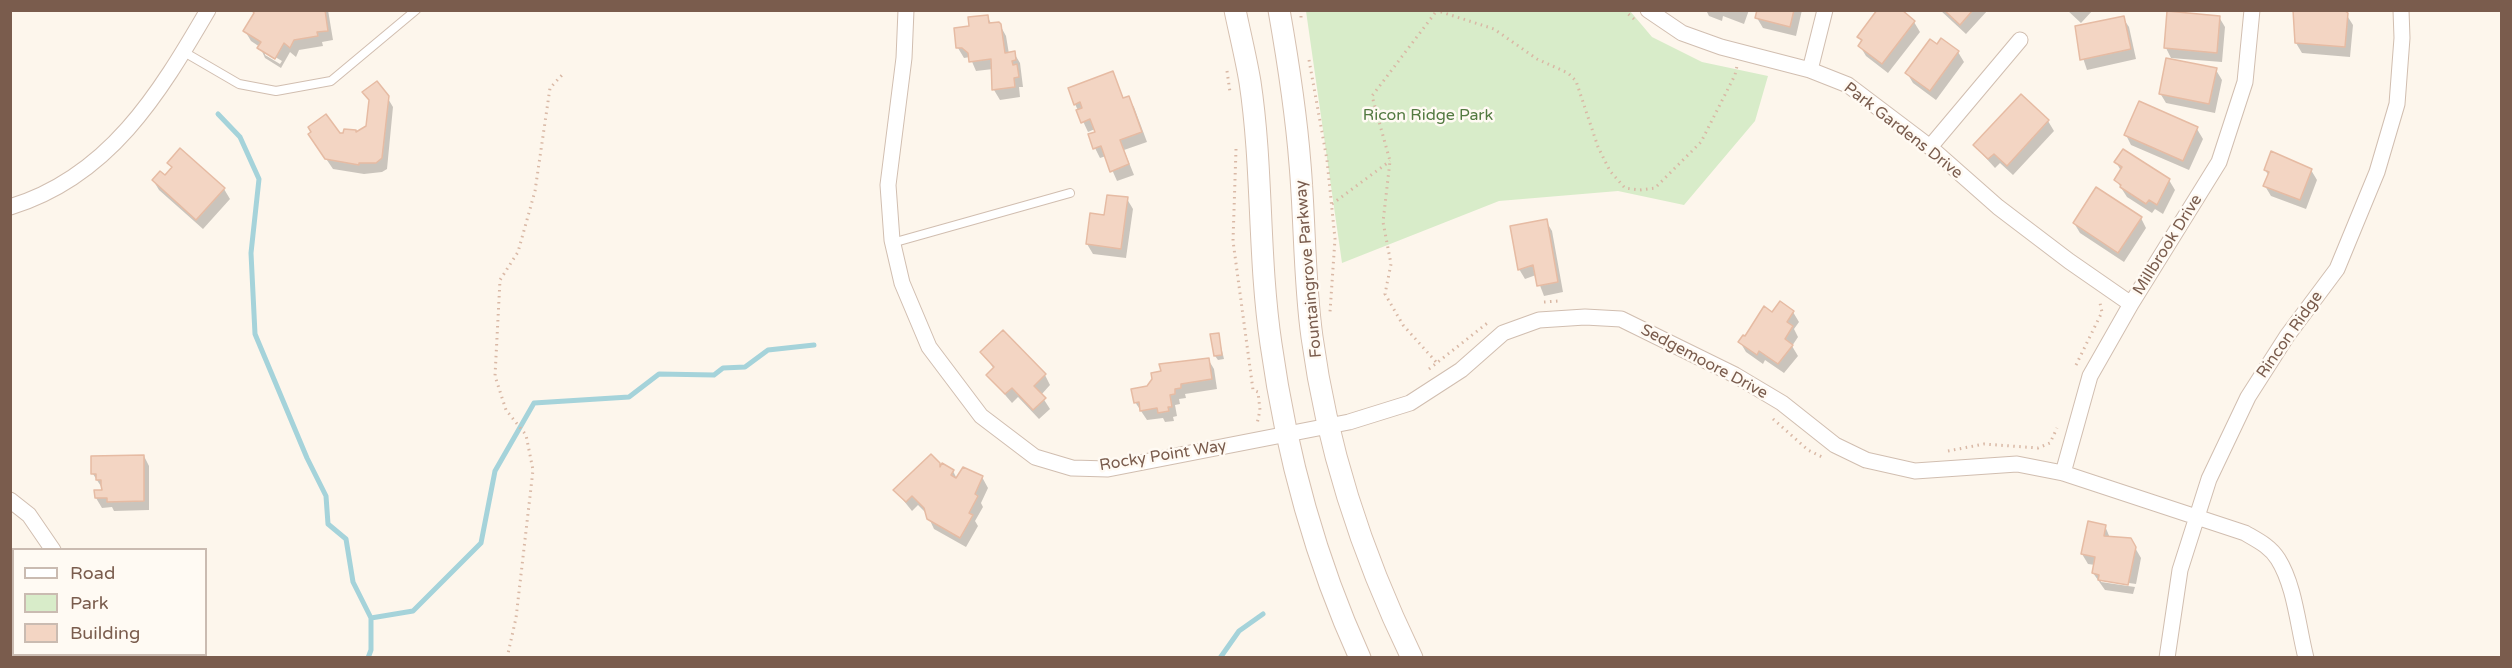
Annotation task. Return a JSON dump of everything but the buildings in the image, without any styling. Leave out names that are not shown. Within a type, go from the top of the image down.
[{"type":"main road","points":[[1235,10],[1250,82],[1271,342],[1287,434],[1313,531],[1342,618],[1359,657]]},
{"type":"main road","name":"Fountaingrove Parkway","points":[[1279,10],[1290,74],[1300,164],[1312,336],[1328,426],[1355,518],[1384,601],[1412,657]]},
{"type":"street","points":[[10,207],[35,200],[93,165],[118,141],[168,78],[208,10]]},
{"type":"street","name":"Rocky Point Way","points":[[906,10],[904,58],[888,184],[892,243],[902,284],[929,347],[981,416],[1035,458],[1072,468],[1108,469],[1287,434]]},
{"type":"street","name":"Park Gardens Drive","points":[[1648,10],[1682,33],[1810,70],[1848,85],[1930,147],[2007,213],[2131,304]]},
{"type":"street","points":[[1810,70],[1825,10]]},
{"type":"street","name":"Millbrook Drive","points":[[2063,473],[2090,376],[2131,304],[2219,162],[2245,82],[2252,10]]},
{"type":"street","name":"Rincon Ridge","points":[[2167,657],[2180,570],[2209,479],[2248,397],[2287,336],[2337,269],[2377,172],[2397,104],[2402,38],[2401,10]]},
{"type":"street","points":[[1930,147],[2020,40]]},
{"type":"street","name":"Sedgemoore Drive","points":[[1287,434],[1328,426],[1410,403],[1461,370],[1503,333],[1539,320],[1585,317],[1621,319],[1735,375],[1782,403],[1835,445],[1866,460],[1915,471],[2017,464],[2063,473],[2197,515],[2245,533],[2265,544],[2278,559],[2288,587],[2306,657]]},
{"type":"street","points":[[10,500],[29,515],[52,548]]},
{"type":"lane","points":[[183,52],[239,84],[276,91],[331,81],[416,10]]},
{"type":"lane","points":[[892,243],[1070,193]]},
{"type":"path","points":[[1301,10],[1302,21]]},
{"type":"path","points":[[1624,10],[1635,20]]},
{"type":"path","points":[[1437,363],[1403,325],[1385,294],[1390,264],[1383,222],[1390,161],[1372,96],[1435,12],[1494,29],[1537,58],[1568,73],[1576,81],[1598,147],[1610,171],[1625,188],[1640,190],[1655,188],[1701,142],[1735,75],[1739,51]]},
{"type":"path","points":[[1306,50],[1327,160],[1332,204],[1335,239],[1329,318]]},
{"type":"path","points":[[1727,64],[1748,69]]},
{"type":"path","points":[[1226,66],[1231,99]]},
{"type":"path","points":[[507,657],[516,618],[533,470],[526,435],[506,410],[495,376],[500,280],[518,252],[536,191],[550,88],[562,74]]},
{"type":"path","points":[[1236,143],[1233,241],[1253,390],[1258,392],[1260,410],[1257,424]]},
{"type":"path","points":[[1332,204],[1390,161]]},
{"type":"path","points":[[2074,373],[2102,312],[2102,306],[2097,298]]},
{"type":"path","points":[[1541,303],[1562,301]]},
{"type":"path","points":[[1425,372],[1492,321]]},
{"type":"path","points":[[1764,411],[1808,450],[1826,459]]},
{"type":"path","points":[[1938,452],[1984,444],[2038,448],[2050,443],[2060,418]]},
{"type":"green space","name":"Ricon Ridge Park","points":[[1306,11],[1630,11],[1652,37],[1702,62],[1768,76],[1755,121],[1684,205],[1618,191],[1499,201],[1342,263]]},
{"type":"waterway","points":[[218,114],[240,137],[259,179],[251,253],[255,334],[307,458],[326,496],[328,524],[346,539],[353,582],[371,618]]},
{"type":"waterway","points":[[368,658],[371,650],[371,618],[413,611],[481,543],[495,471],[534,403],[629,397],[659,374],[714,375],[723,368],[745,367],[768,350],[814,345]]},
{"type":"waterway","points":[[1220,658],[1239,631],[1263,614]]}]
